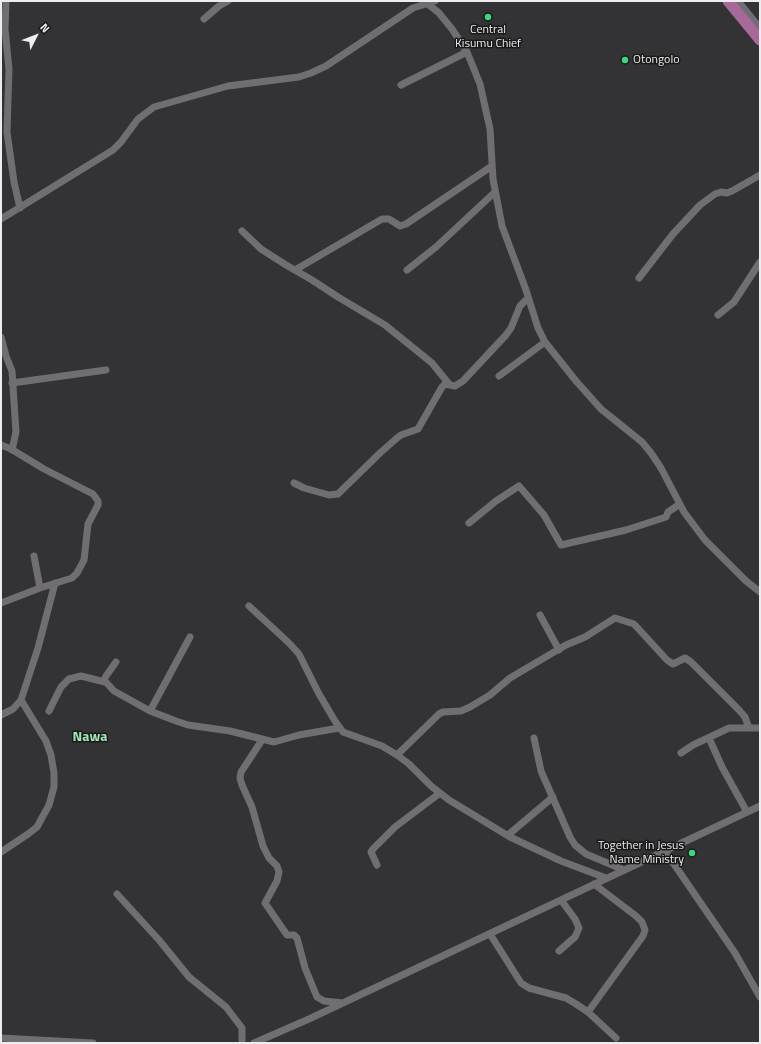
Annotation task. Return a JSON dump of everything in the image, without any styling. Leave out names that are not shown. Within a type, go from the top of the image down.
[{"type":"highway","points":[[728,1],[760,40]]},
{"type":"street","points":[[6,1],[8,69],[4,115],[10,162],[20,208]]},
{"type":"street","points":[[204,19],[219,6],[228,1]]},
{"type":"street","points":[[738,1],[760,28]]},
{"type":"street","points":[[1,219],[113,150],[121,142],[138,119],[154,107],[228,86],[299,77],[311,73],[326,66],[413,8],[429,2],[440,13],[467,52],[480,84],[490,129],[495,192],[507,241],[519,270],[538,328],[545,342],[576,381],[601,409],[642,442],[661,468],[684,512],[705,540],[746,582],[760,592]]},
{"type":"street","points":[[401,84],[467,52]]},
{"type":"street","points":[[295,270],[382,219],[389,219],[400,226],[406,224],[492,166]]},
{"type":"street","points":[[639,278],[673,234],[700,205],[715,194],[732,191],[760,175]]},
{"type":"street","points":[[407,270],[436,247],[495,192]]},
{"type":"street","points":[[242,231],[261,249],[385,325],[432,363],[449,384],[455,386],[463,381],[506,335],[511,328],[520,306],[528,298]]},
{"type":"street","points":[[718,315],[734,302],[760,262]]},
{"type":"street","points":[[1,337],[6,356],[11,367],[16,432],[12,450]]},
{"type":"street","points":[[499,376],[545,342]]},
{"type":"street","points":[[12,383],[106,370]]},
{"type":"street","points":[[294,483],[304,488],[329,495],[338,494],[397,438],[418,429],[442,387],[445,384],[449,384]]},
{"type":"street","points":[[1,445],[93,494],[98,501],[98,505],[88,524],[84,560],[72,578],[1,603]]},
{"type":"street","points":[[469,523],[496,501],[519,486],[544,515],[561,545],[626,530],[666,517],[668,512],[680,504]]},
{"type":"street","points":[[34,556],[40,588]]},
{"type":"street","points":[[1,715],[13,709],[21,700],[38,648],[55,583]]},
{"type":"street","points":[[249,606],[299,654],[319,694],[339,728],[349,734],[382,746],[397,755],[449,800],[508,835],[561,860],[606,878]]},
{"type":"street","points":[[540,615],[559,650]]},
{"type":"street","points":[[397,755],[439,714],[461,711],[470,707],[490,694],[510,678],[566,645],[585,637],[615,618],[634,624],[670,663],[673,664],[685,658],[691,662],[740,710],[745,717],[749,728]]},
{"type":"street","points":[[150,711],[190,637]]},
{"type":"street","points":[[105,682],[106,676],[116,662]]},
{"type":"street","points":[[49,711],[61,687],[69,678],[81,676],[105,682],[119,695],[132,700],[150,711],[188,725],[230,731],[262,740],[274,742],[299,735],[339,728]]},
{"type":"street","points":[[1,852],[37,827],[49,805],[54,787],[52,761],[46,741],[21,700]]},
{"type":"street","points":[[681,753],[693,745],[729,728],[760,728]]},
{"type":"street","points":[[534,738],[540,771],[575,845],[586,854],[624,870]]},
{"type":"street","points":[[709,738],[722,767],[747,812]]},
{"type":"street","points":[[262,740],[241,772],[240,778],[252,807],[263,846],[269,858],[277,866],[279,872],[277,881],[265,903],[287,935],[294,935],[297,938],[305,968],[317,997],[324,1001],[343,1003]]},
{"type":"street","points":[[377,866],[372,855],[373,849],[400,824],[440,793]]},
{"type":"street","points":[[508,835],[553,797]]},
{"type":"street","points":[[254,1043],[343,1003],[760,806]]},
{"type":"street","points":[[665,851],[735,953],[760,997]]},
{"type":"street","points":[[588,1012],[643,936],[645,930],[642,922],[636,916],[594,884]]},
{"type":"street","points":[[117,894],[159,940],[189,977],[222,1003],[229,1011],[242,1028],[242,1043]]},
{"type":"street","points":[[559,951],[575,937],[579,928],[575,919],[560,900]]},
{"type":"street","points":[[490,934],[521,984],[529,988],[566,998],[588,1012],[616,1038]]},
{"type":"street","points":[[1,1038],[93,1043]]},
{"type":"place","name":"Central Kisumu Chief","points":[[488,17]]},
{"type":"place","name":"Otongolo","points":[[625,60]]},
{"type":"place","name":"Together in Jesus Name Ministry","points":[[692,853]]},
{"type":"district","name":"Nawa","points":[[90,738]]}]
